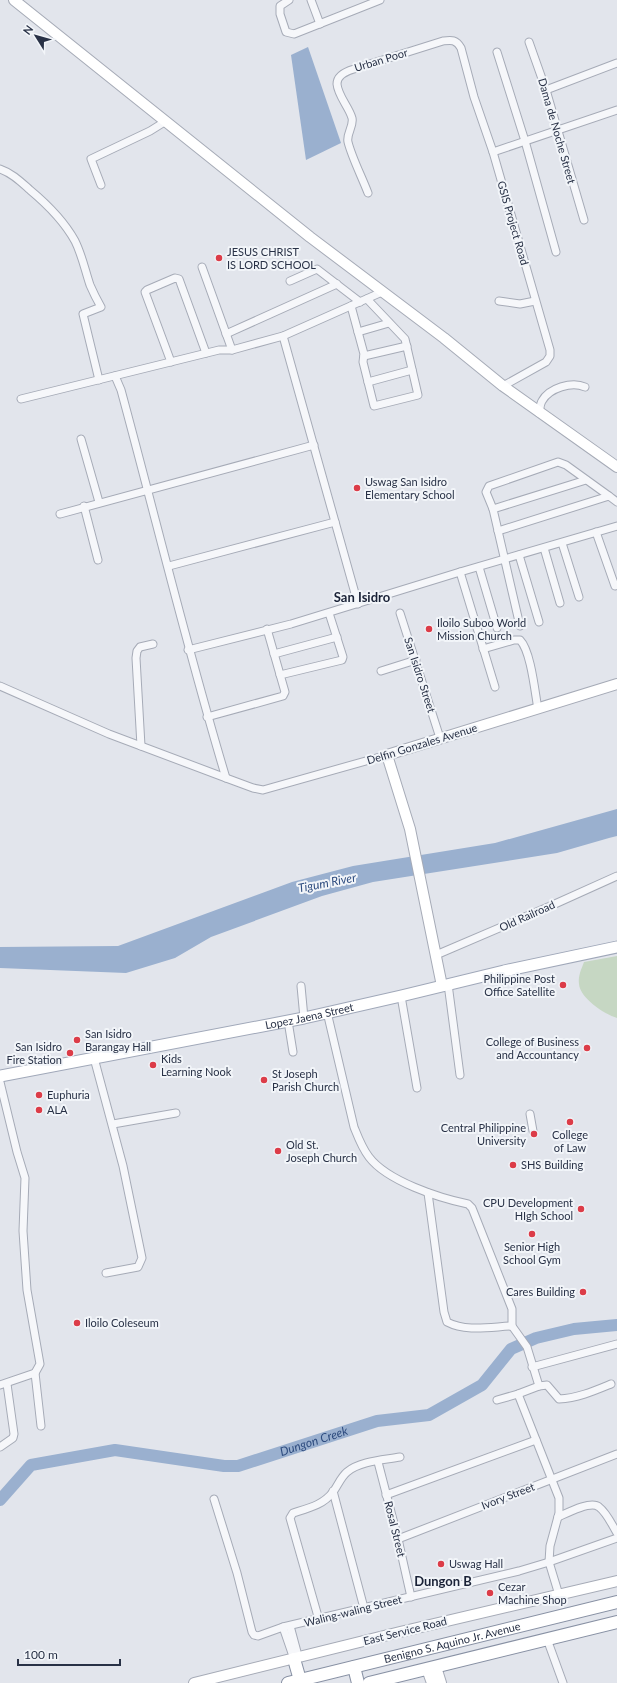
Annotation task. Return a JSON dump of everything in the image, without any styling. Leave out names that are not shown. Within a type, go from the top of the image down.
[{"type":"highway","name":"Benigno S. Aquino Jr. Avenue","points":[[294,1681],[617,1602]]},
{"type":"highway","points":[[588,1610],[591,1628]]},
{"type":"highway","name":"Benigno S. Aquino Jr. Avenue","points":[[369,1683],[617,1622]]},
{"type":"highway","points":[[294,1659],[294,1681]]},
{"type":"highway","points":[[354,1667],[358,1683]]},
{"type":"main road","name":"Lopez Jaena Street","points":[[0,1076],[304,1018],[504,971],[617,947]]},
{"type":"street","points":[[14,0],[304,232],[503,386],[617,467]]},
{"type":"street","points":[[289,0],[281,4],[279,8],[286,32],[294,34],[380,0]]},
{"type":"street","points":[[311,0],[320,24]]},
{"type":"street","name":"GSIS Project Road","points":[[452,39],[458,43],[461,48],[474,97],[493,152],[550,350],[550,356],[546,362],[503,386]]},
{"type":"street","name":"Urban Poor","points":[[368,193],[348,142],[352,117],[337,84],[339,78],[343,74],[354,69],[452,39]]},
{"type":"street","name":"Dama de Noche Street","points":[[529,42],[546,90],[584,220]]},
{"type":"street","points":[[497,52],[525,141],[556,252]]},
{"type":"street","points":[[546,90],[617,63]]},
{"type":"street","points":[[493,152],[617,110]]},
{"type":"street","points":[[101,185],[91,159],[150,131],[166,121]]},
{"type":"street","points":[[0,169],[15,177],[50,208],[63,222],[82,257],[90,284],[101,307],[83,314],[99,380]]},
{"type":"street","points":[[202,267],[232,350]]},
{"type":"street","points":[[290,281],[317,268],[337,284],[363,301],[389,323],[405,339],[418,395],[374,406],[363,362],[364,356],[351,306]]},
{"type":"street","points":[[172,362],[145,292],[175,278],[179,280],[206,353]]},
{"type":"street","points":[[226,334],[337,284]]},
{"type":"street","points":[[21,399],[206,353],[219,350],[232,350],[283,336],[382,292]]},
{"type":"street","points":[[499,302],[520,304],[535,301]]},
{"type":"street","points":[[358,332],[389,323]]},
{"type":"street","points":[[283,336],[358,604]]},
{"type":"street","points":[[364,356],[407,346]]},
{"type":"street","points":[[368,382],[412,370]]},
{"type":"street","points":[[115,376],[121,390],[148,489],[188,650],[226,778]]},
{"type":"street","points":[[539,413],[542,401],[552,392],[567,385],[575,384],[585,387]]},
{"type":"street","points":[[81,439],[99,502]]},
{"type":"street","points":[[60,514],[84,506],[314,445]]},
{"type":"street","points":[[520,626],[503,559],[493,509],[486,492],[490,486],[558,462],[566,465],[617,502]]},
{"type":"street","points":[[493,509],[586,480]]},
{"type":"street","points":[[498,531],[609,496]]},
{"type":"street","points":[[84,506],[98,560]]},
{"type":"street","points":[[168,566],[335,522]]},
{"type":"street","points":[[188,650],[329,613],[503,559],[617,526]]},
{"type":"street","points":[[596,532],[615,586]]},
{"type":"street","points":[[562,543],[579,597]]},
{"type":"street","points":[[544,548],[560,603]]},
{"type":"street","points":[[519,555],[538,622]]},
{"type":"street","points":[[480,567],[497,628]]},
{"type":"street","points":[[460,572],[495,687]]},
{"type":"street","points":[[280,676],[342,660],[343,657],[329,613]]},
{"type":"street","name":"San Isidro Street","points":[[400,613],[440,738]]},
{"type":"street","points":[[207,717],[284,696],[267,629]]},
{"type":"street","points":[[274,654],[337,637]]},
{"type":"street","points":[[483,649],[514,640],[520,640],[524,644],[538,709]]},
{"type":"street","points":[[141,746],[136,658],[137,651],[140,647],[153,644]]},
{"type":"street","points":[[381,671],[416,660]]},
{"type":"street","name":"Delfin Gonzales Avenue","points":[[0,686],[109,734],[226,778],[263,790],[387,755],[617,684]]},
{"type":"street","points":[[387,755],[410,829],[436,955],[445,985],[460,1075]]},
{"type":"street","name":"Old Railroad","points":[[436,955],[617,876]]},
{"type":"street","points":[[301,986],[304,1018]]},
{"type":"street","points":[[400,996],[417,1088]]},
{"type":"street","points":[[327,1012],[354,1126],[360,1144],[369,1158],[391,1176],[428,1193],[468,1204],[472,1208],[512,1309],[512,1326],[519,1334],[527,1348],[532,1368],[539,1386]]},
{"type":"street","points":[[288,1020],[294,1052]]},
{"type":"street","points":[[94,1058],[112,1124],[142,1258],[138,1268],[106,1273]]},
{"type":"street","points":[[0,1082],[24,1178],[23,1231],[27,1290],[40,1364],[35,1373],[41,1426]]},
{"type":"street","points":[[112,1124],[176,1113]]},
{"type":"street","points":[[530,1114],[533,1131]]},
{"type":"street","points":[[428,1193],[444,1312],[447,1322],[456,1327],[476,1328],[512,1326]]},
{"type":"street","points":[[532,1368],[617,1344]]},
{"type":"street","points":[[0,1447],[13,1438],[14,1434],[3,1384],[35,1373]]},
{"type":"street","points":[[497,1400],[539,1386],[547,1385],[559,1399],[570,1398],[589,1393],[611,1384]]},
{"type":"street","points":[[518,1394],[559,1498],[558,1517],[550,1546],[549,1562],[559,1595]]},
{"type":"street","points":[[386,1495],[536,1440]]},
{"type":"street","name":"Ivory Street","points":[[398,1539],[617,1454]]},
{"type":"street","points":[[318,1620],[290,1518],[293,1513],[315,1507],[324,1501],[348,1471],[357,1466],[400,1457]]},
{"type":"street","name":"Rosal Street","points":[[378,1462],[411,1597]]},
{"type":"street","points":[[333,1491],[364,1608]]},
{"type":"street","name":"Waling-waling Street","points":[[214,1499],[237,1573],[252,1632],[254,1635],[258,1636],[287,1627],[549,1562],[617,1538]]},
{"type":"street","points":[[558,1517],[594,1504],[603,1510],[617,1534]]},
{"type":"street","name":"East Service Road","points":[[194,1683],[400,1632],[617,1581]]},
{"type":"street","points":[[287,1627],[294,1659]]},
{"type":"street","points":[[547,1639],[563,1683]]},
{"type":"street","points":[[432,1668],[432,1683]]},
{"type":"street","points":[[432,1668],[441,1683]]},
{"type":"green space","points":[[617,956],[617,1018],[606,1013],[588,1000],[580,989],[579,981],[584,962]]},
{"type":"water","points":[[308,47],[341,143],[306,160],[291,55]]},
{"type":"water","name":"Tigum River","points":[[617,809],[617,836],[557,853],[373,882],[322,896],[211,937],[175,958],[126,973],[0,968],[0,947],[118,946],[292,882],[353,866],[495,843]]},
{"type":"waterway","name":"Dungon Creek","points":[[0,1500],[31,1465],[115,1450],[224,1466],[238,1466],[377,1421],[429,1415],[482,1385],[511,1349],[536,1338],[574,1329],[617,1325]]},
{"type":"place","name":"JESUS CHRIST IS LORD SCHOOL","points":[[219,258]]},
{"type":"place","name":"Uswag San Isidro Elementary School","points":[[357,488]]},
{"type":"place","name":"Iloilo Suboo World Mission Church","points":[[429,629]]},
{"type":"place","name":"Philippine Post Office Satellite","points":[[563,985]]},
{"type":"place","name":"San Isidro Barangay Hall","points":[[77,1040]]},
{"type":"place","name":"College of Business and Accountancy","points":[[587,1048]]},
{"type":"place","name":"San Isidro Fire Station","points":[[70,1053]]},
{"type":"place","name":"Kids Learning Nook","points":[[153,1065]]},
{"type":"place","name":"St Joseph Parish Church","points":[[264,1080]]},
{"type":"place","name":"Euphuria","points":[[39,1095]]},
{"type":"place","name":"ALA","points":[[39,1110]]},
{"type":"place","name":"College of Law","points":[[570,1122]]},
{"type":"place","name":"Central Philippine University","points":[[534,1134]]},
{"type":"place","name":"Old St. Joseph Church","points":[[278,1151]]},
{"type":"place","name":"SHS Building","points":[[513,1165]]},
{"type":"place","name":"CPU Development HIgh School","points":[[581,1209]]},
{"type":"place","name":"Senior High School Gym","points":[[532,1234]]},
{"type":"place","name":"Cares Building","points":[[583,1292]]},
{"type":"place","name":"Iloilo Coleseum","points":[[77,1323]]},
{"type":"place","name":"Uswag Hall","points":[[441,1564]]},
{"type":"place","name":"Cezar Machine Shop","points":[[490,1593]]},
{"type":"district","name":"San Isidro","points":[[362,597]]},
{"type":"district","name":"Dungon B","points":[[443,1581]]}]
